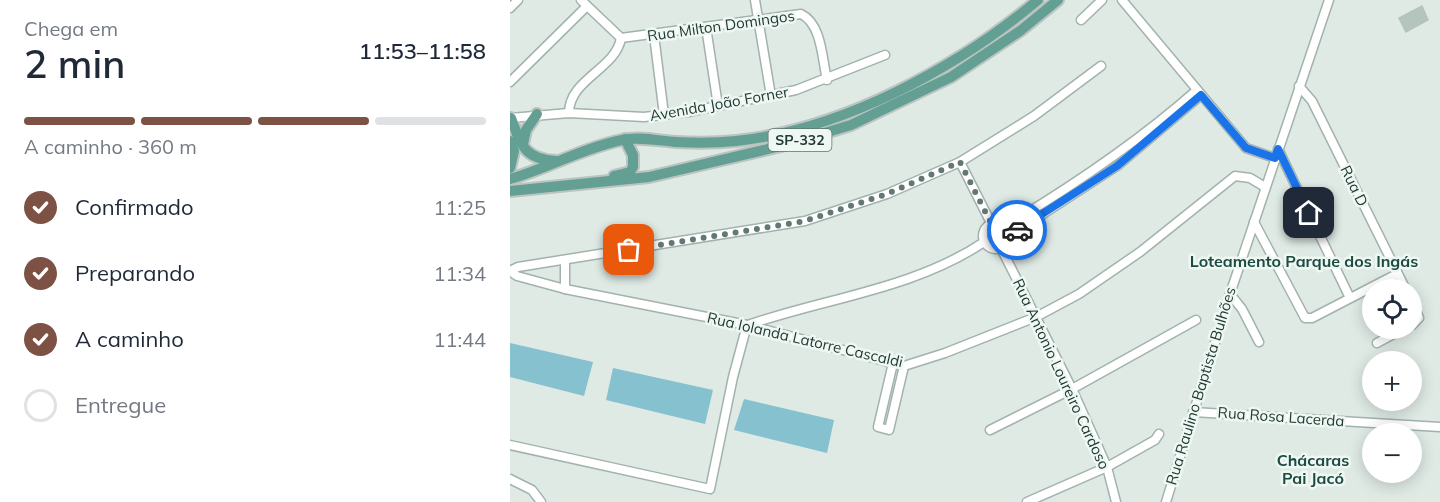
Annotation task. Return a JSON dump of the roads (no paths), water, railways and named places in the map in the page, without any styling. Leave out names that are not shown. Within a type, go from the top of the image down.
[{"type":"main road","name":"SP-332","points":[[510,191],[649,177],[781,146],[851,125],[951,77],[1020,31],[1058,0]]},
{"type":"main road","name":"SP-332","points":[[510,178],[562,161],[594,147],[625,139],[733,141],[765,137],[826,120],[904,87],[944,67],[982,44],[1032,2]]},
{"type":"main road","points":[[522,144],[526,130],[537,114]]},
{"type":"main road","points":[[510,118],[528,153],[538,159],[562,161]]},
{"type":"main road","points":[[597,183],[604,178],[623,175],[633,167],[633,155],[625,139]]},
{"type":"main road","points":[[510,141],[514,151],[510,168]]},
{"type":"street","points":[[510,8],[518,0]]},
{"type":"street","points":[[755,0],[771,96]]},
{"type":"street","points":[[1081,20],[1102,0]]},
{"type":"street","points":[[1122,0],[1246,148],[1276,153],[1350,298]]},
{"type":"street","name":"Rua Raulino Baptista Bulhões","points":[[1166,501],[1230,294],[1329,0]]},
{"type":"street","points":[[510,82],[584,3],[621,38],[620,46],[576,93],[569,113]]},
{"type":"street","name":"Rua Milton Domingos","points":[[621,38],[793,14],[809,18],[815,26],[826,80]]},
{"type":"street","points":[[706,27],[718,106]]},
{"type":"street","points":[[654,35],[664,115]]},
{"type":"street","name":"Avenida João Forner","points":[[510,118],[569,113],[644,117],[718,106],[771,96],[826,80],[885,55]]},
{"type":"street","points":[[510,271],[518,267],[805,221],[887,194],[960,162],[1034,116],[1101,66]]},
{"type":"street","name":"Rua D","points":[[1299,86],[1312,101],[1400,279]]},
{"type":"street","points":[[991,223],[1009,224],[1070,188],[1199,92]]},
{"type":"street","points":[[984,242],[990,247],[1000,248],[1009,236],[1117,166],[1199,92]]},
{"type":"street","points":[[960,162],[991,223]]},
{"type":"street","name":"Rua Iolanda Latorre Cascaldi","points":[[510,271],[517,276],[565,289],[747,325],[904,366],[945,353],[1036,317],[1078,294],[1140,252],[1235,176],[1250,178],[1265,188]]},
{"type":"street","points":[[1254,222],[1305,318],[1312,318],[1397,274]]},
{"type":"street","points":[[984,242],[984,231],[991,223]]},
{"type":"street","points":[[1002,224],[1009,236]]},
{"type":"street","points":[[510,445],[710,489],[728,398],[747,325],[776,315],[845,299],[901,280],[952,259],[984,242]]},
{"type":"street","name":"Rua Antonio Loureiro Cardoso","points":[[1000,248],[1072,389],[1107,467],[1116,502]]},
{"type":"street","points":[[565,261],[565,289]]},
{"type":"street","points":[[1230,294],[1242,309],[1259,342]]},
{"type":"street","points":[[990,430],[1072,389],[1196,320]]},
{"type":"street","points":[[1377,343],[1385,339]]},
{"type":"street","points":[[893,363],[878,427],[889,430],[904,366]]},
{"type":"street","name":"Rua Rosa Lacerda","points":[[1193,412],[1440,427]]},
{"type":"street","points":[[1027,502],[1107,467],[1155,440],[1159,434]]},
{"type":"street","points":[[510,479],[532,490],[541,502]]},
{"type":"water","points":[[510,343],[593,362],[584,396],[510,377]]},
{"type":"water","points":[[613,368],[713,390],[705,424],[606,400]]},
{"type":"water","points":[[744,399],[834,420],[827,453],[734,430]]},
{"type":"district","name":"Loteamento Parque dos Ingás","points":[[1304,261]]},
{"type":"district","name":"Chácaras Pai Jacó","points":[[1313,469]]}]
